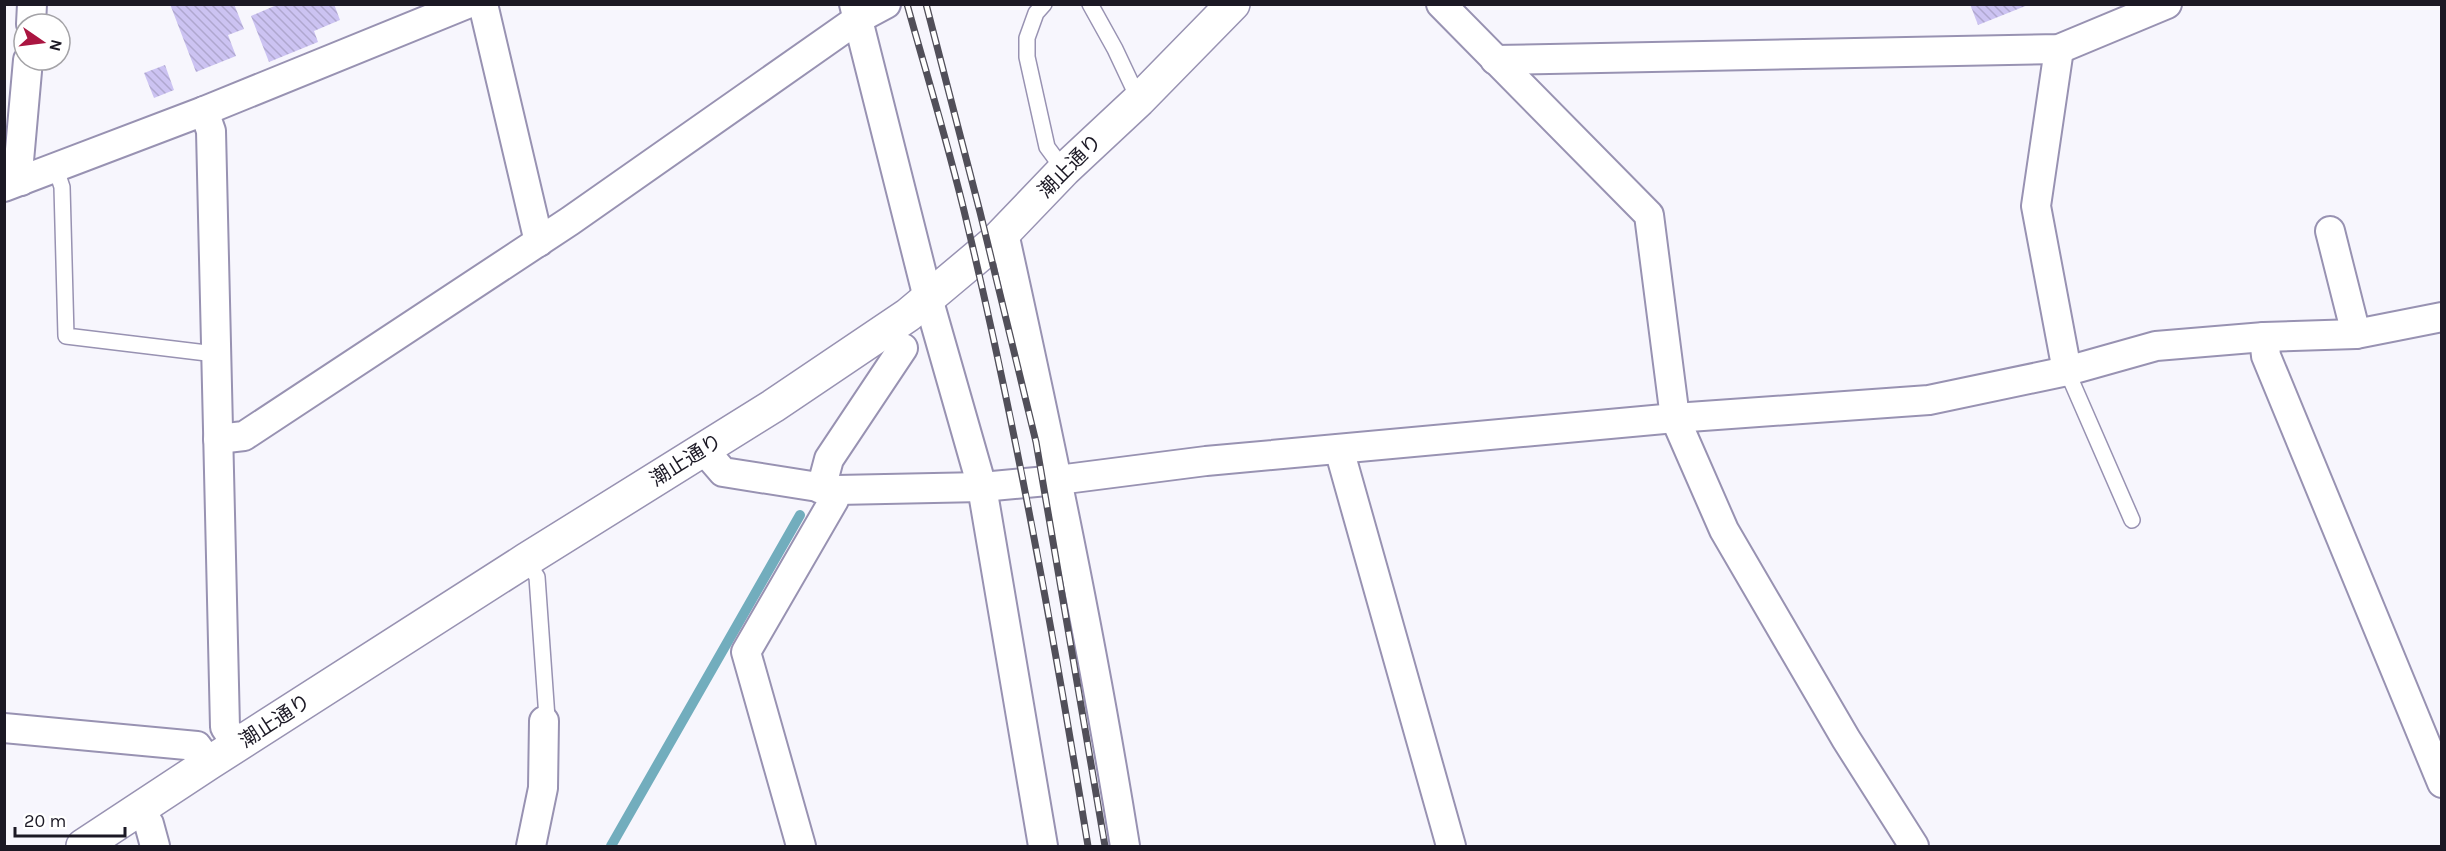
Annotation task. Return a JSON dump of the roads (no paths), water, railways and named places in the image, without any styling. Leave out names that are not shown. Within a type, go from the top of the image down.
[{"type":"street","points":[[13,184],[204,111],[467,4]]},
{"type":"street","points":[[483,4],[539,242]]},
{"type":"street","points":[[218,439],[244,436],[539,242],[856,12],[886,4]]},
{"type":"street","name":"潮止通り","points":[[83,846],[526,560],[704,450],[899,321],[1004,233],[1064,170],[1139,100],[1233,4]]},
{"type":"street","points":[[1441,4],[1649,215],[1675,418],[1724,530],[1846,739],[1914,846]]},
{"type":"street","points":[[1495,60],[2059,49],[2167,4]]},
{"type":"street","points":[[856,12],[928,298],[982,486],[1044,846]]},
{"type":"street","points":[[2059,49],[2036,206],[2067,371]]},
{"type":"street","points":[[13,184],[18,172],[26,72]]},
{"type":"street","points":[[204,111],[211,131],[225,727],[237,745]]},
{"type":"street","points":[[2330,231],[2356,334]]},
{"type":"street","points":[[1004,233],[1058,480],[1106,730],[1125,846]]},
{"type":"street","points":[[704,450],[723,472],[829,489],[982,486],[1058,480],[1206,461],[1675,418],[1929,400],[2067,371],[2156,346],[2264,337],[2356,334],[2442,317]]},
{"type":"street","points":[[2264,337],[2266,356],[2442,783]]},
{"type":"street","points":[[801,846],[746,652],[834,500],[829,489],[829,459],[903,348]]},
{"type":"street","points":[[1339,449],[1451,846]]},
{"type":"street","points":[[531,846],[543,788],[544,721]]},
{"type":"street","points":[[4,728],[197,746],[209,763]]},
{"type":"street","points":[[138,810],[149,824],[155,846]]},
{"type":"lane","points":[[1044,4],[1036,13],[1028,38],[1027,57],[1047,147],[1064,170]]},
{"type":"lane","points":[[1090,4],[1115,49],[1139,100]]},
{"type":"lane","points":[[56,169],[62,187],[66,336],[215,354]]},
{"type":"lane","points":[[2067,371],[2132,520]]},
{"type":"lane","points":[[526,560],[537,577],[547,718],[544,721]]},
{"type":"waterway","points":[[611,846],[800,515]]},
{"type":"railway","points":[[907,4],[959,192],[1018,453],[1048,610],[1088,846]]},
{"type":"railway","points":[[926,4],[1036,442],[1105,846]]}]
